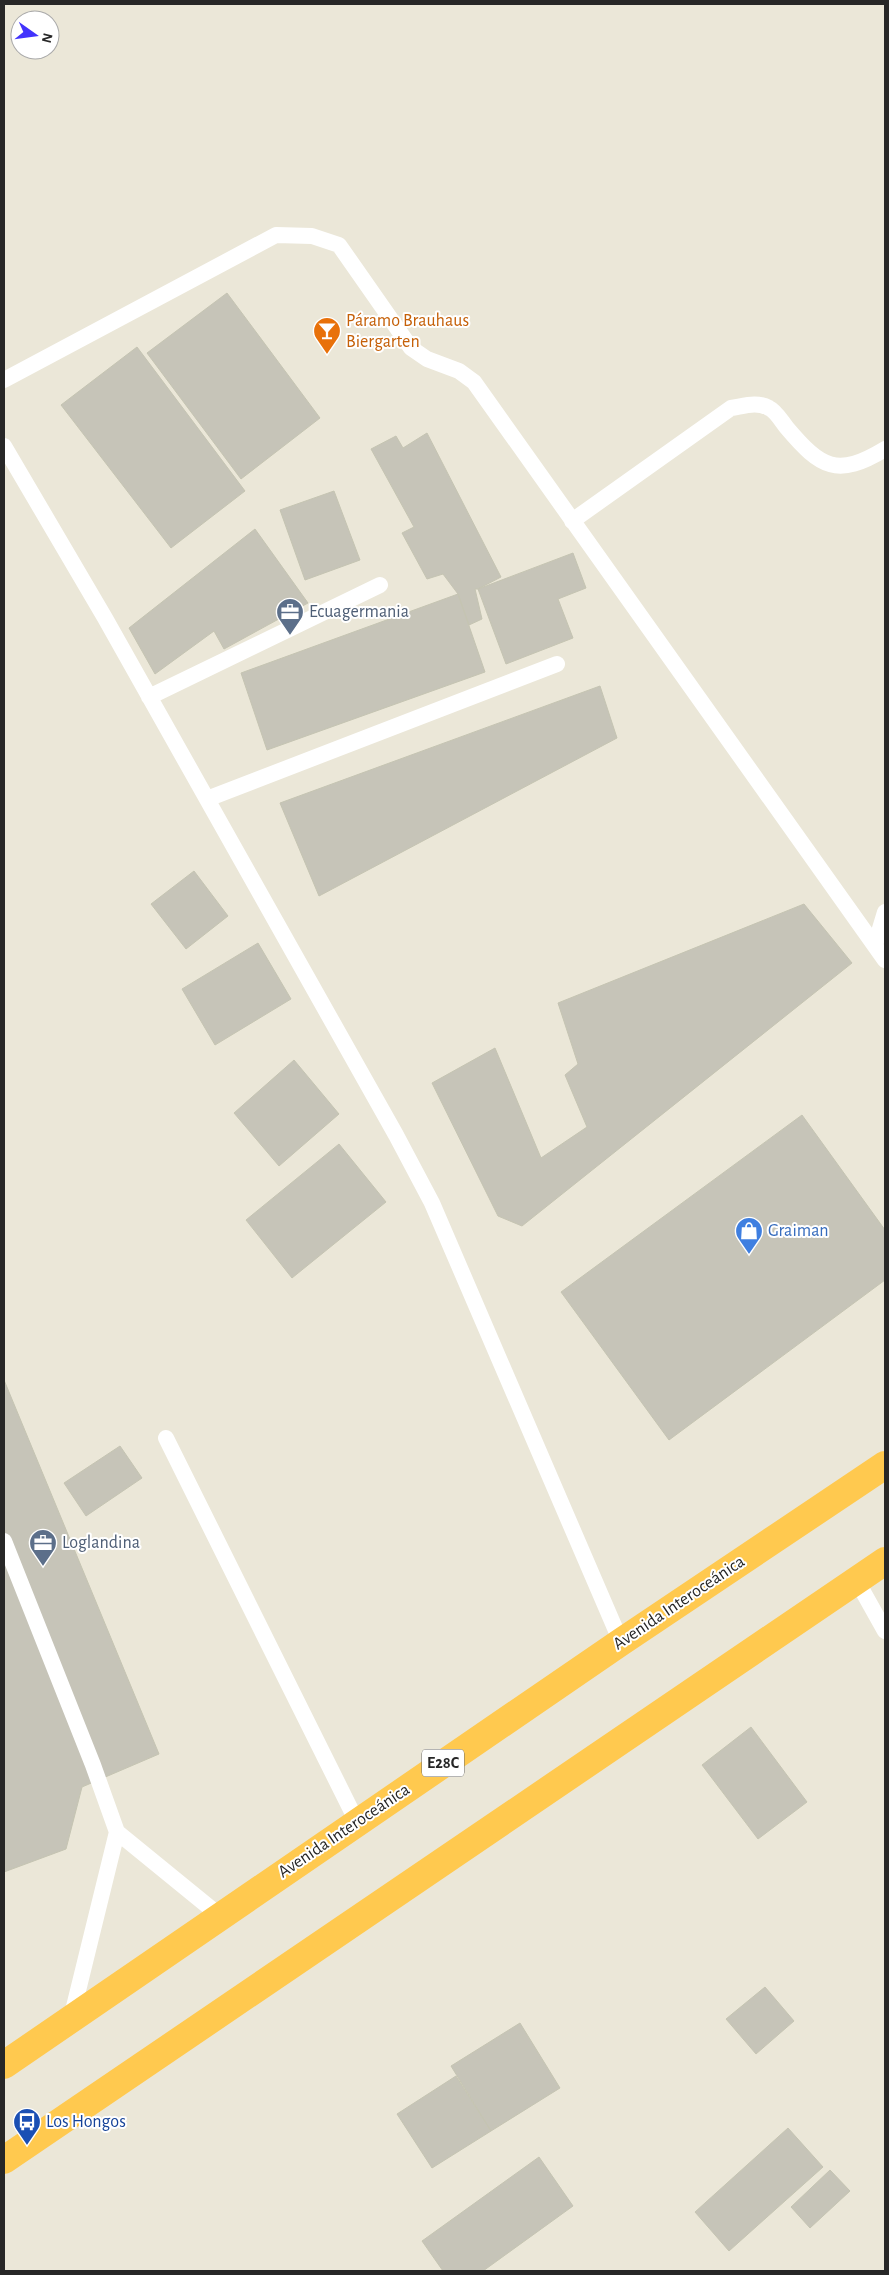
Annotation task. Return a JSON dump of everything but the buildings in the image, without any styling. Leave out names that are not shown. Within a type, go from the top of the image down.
[{"type":"highway","name":"Avenida Interoceánica","points":[[4,2065],[621,1642],[885,1465]]},
{"type":"highway","points":[[4,2160],[885,1561]]},
{"type":"lane","points":[[4,380],[276,235],[312,236],[339,245],[411,348],[426,360],[459,371],[474,382],[885,960]]},
{"type":"lane","points":[[572,521],[731,408],[752,404],[770,408],[811,455],[827,464],[843,466],[870,459],[885,449]]},
{"type":"lane","points":[[4,446],[149,697],[387,1118],[432,1203],[621,1642]]},
{"type":"lane","points":[[149,697],[380,585]]},
{"type":"lane","points":[[206,799],[557,664]]},
{"type":"lane","points":[[875,945],[885,912]]},
{"type":"lane","points":[[166,1438],[357,1822]]},
{"type":"lane","points":[[4,1541],[90,1756],[117,1832],[220,1916]]},
{"type":"lane","points":[[857,1581],[885,1631]]},
{"type":"lane","points":[[71,2019],[117,1832]]},
{"type":"place","name":"Páramo Brauhaus Biergarten","points":[[327,355]]},
{"type":"place","name":"Ecuagermania","points":[[290,636]]},
{"type":"place","name":"Graiman","points":[[749,1255]]},
{"type":"place","name":"Loglandina","points":[[43,1567]]},
{"type":"place","name":"Los Hongos","points":[[27,2146]]}]
